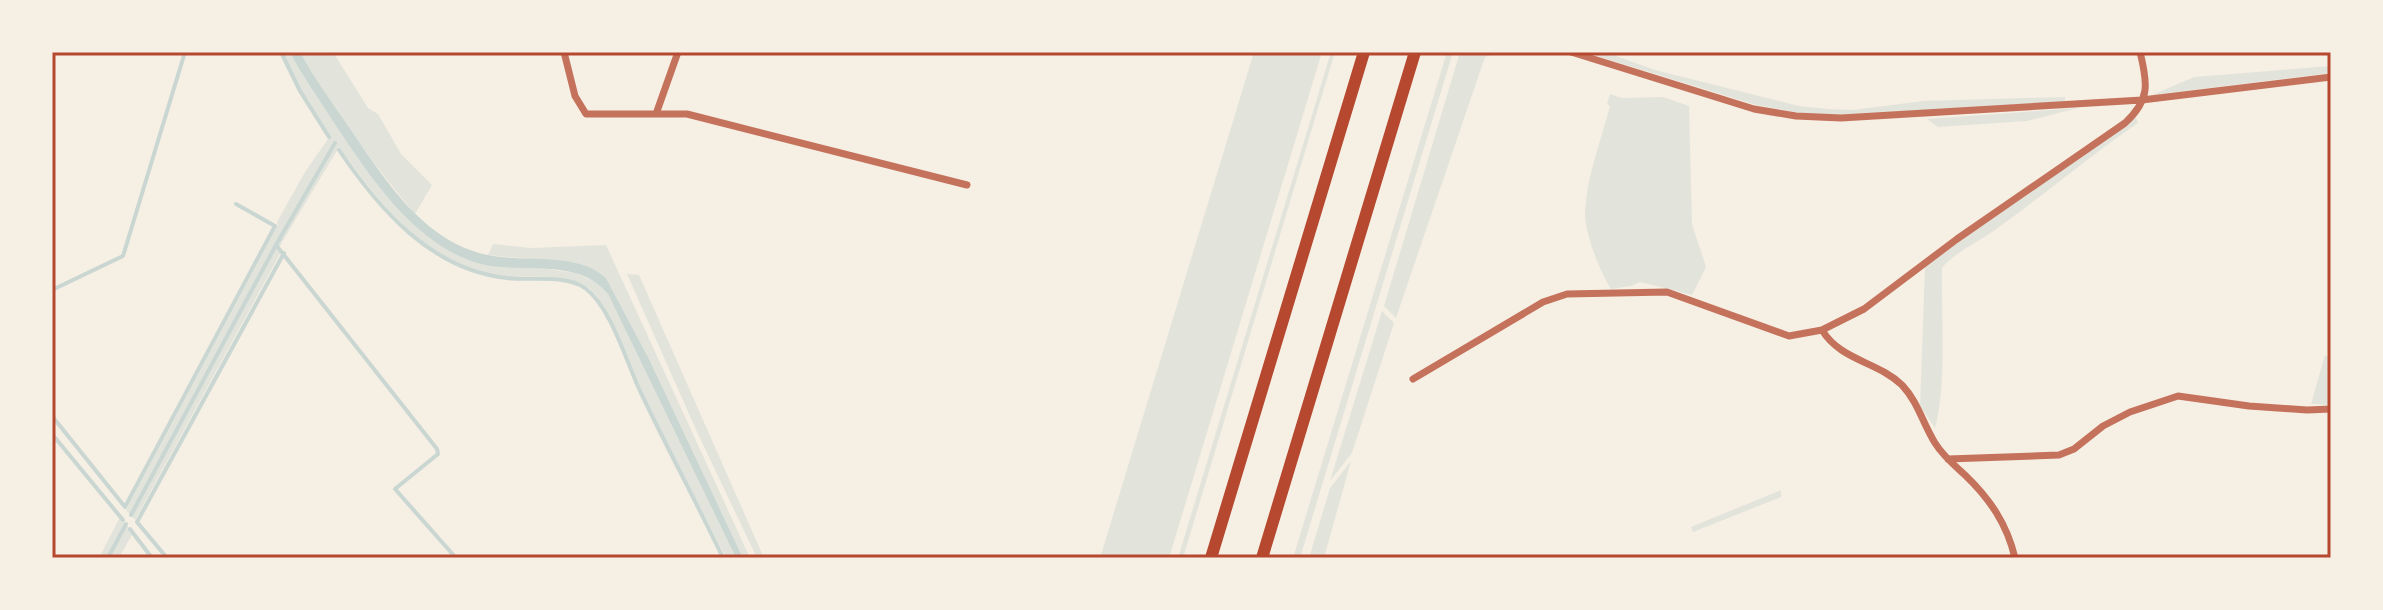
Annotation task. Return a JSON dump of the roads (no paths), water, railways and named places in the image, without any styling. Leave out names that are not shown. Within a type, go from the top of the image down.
[{"type":"highway","points":[[1211,558],[1364,52]]},
{"type":"highway","points":[[1262,558],[1415,52]]},
{"type":"street","points":[[564,52],[575,96],[586,114],[687,114],[967,185]]},
{"type":"street","points":[[656,114],[678,52]]},
{"type":"street","points":[[1571,52],[1754,109],[1796,116],[1841,118],[2142,100],[2331,77]]},
{"type":"street","points":[[1413,379],[1543,302],[1567,294],[1667,292],[1789,336],[1822,330],[1864,309],[1957,239],[2125,123],[2140,109],[2142,100],[2146,73],[2140,52]]},
{"type":"street","points":[[1822,330],[1831,345],[1888,373],[1903,386],[1919,409],[1935,443],[1992,504],[2005,526],[2015,558]]},
{"type":"street","points":[[1948,459],[2059,455],[2074,449],[2103,426],[2130,412],[2178,396],[2249,406],[2331,409]]},
{"type":"waterway","points":[[52,290],[123,256],[185,52]]},
{"type":"waterway","points":[[281,52],[300,91],[329,137]]},
{"type":"waterway","points":[[131,515],[276,245],[335,143]]},
{"type":"waterway","points":[[339,150],[371,194],[431,250],[480,273],[507,278],[568,281],[585,288],[595,297],[611,323],[642,395],[723,558]]},
{"type":"waterway","points":[[52,416],[125,507],[275,226],[236,204]]},
{"type":"waterway","points":[[276,245],[437,449],[438,454],[395,489],[456,558]]},
{"type":"waterway","points":[[167,558],[137,522],[284,253]]},
{"type":"waterway","points":[[52,434],[123,520]]},
{"type":"waterway","points":[[108,558],[126,524]]},
{"type":"waterway","points":[[130,529],[152,558]]}]
